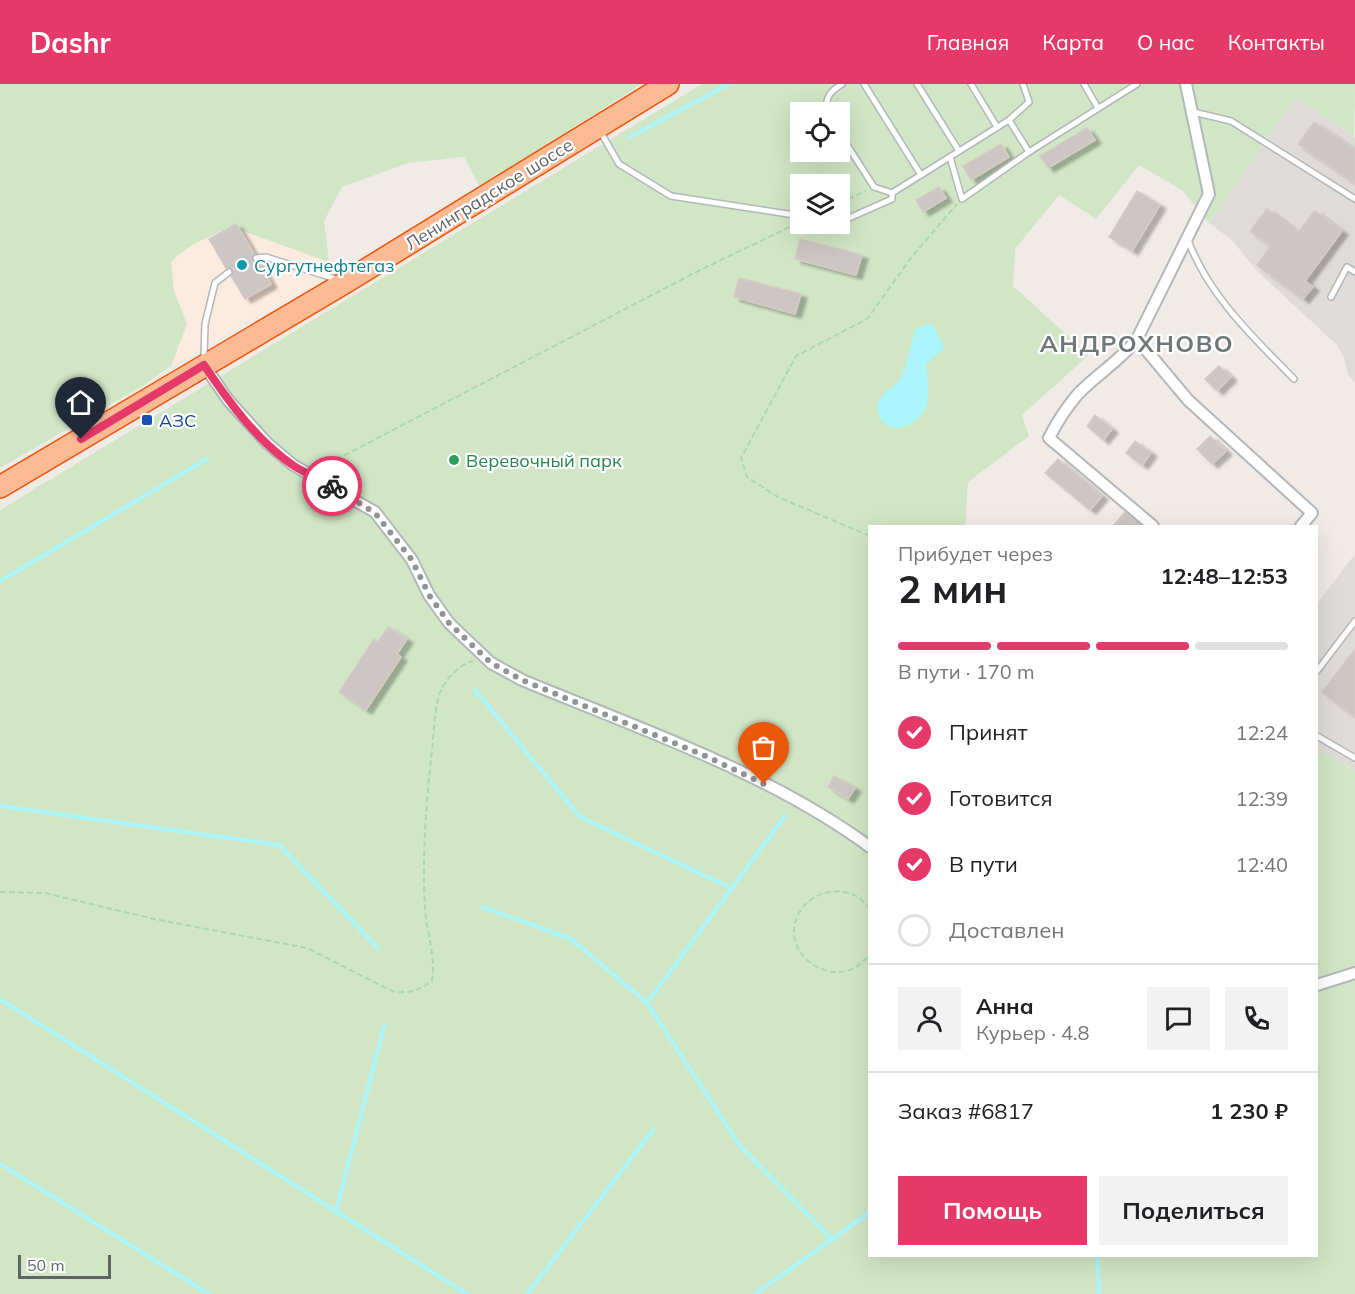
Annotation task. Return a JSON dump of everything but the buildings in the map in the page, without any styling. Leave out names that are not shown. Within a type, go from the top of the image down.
[{"type":"highway","name":"Ленинградское шоссе","points":[[0,487],[346,282],[668,84]]},
{"type":"street","points":[[1153,525],[1049,438],[1060,417],[1079,393],[1124,356],[1137,339],[1209,194],[1186,84]]},
{"type":"street","points":[[1137,339],[1188,400],[1312,513],[1302,525]]},
{"type":"street","points":[[204,365],[228,400],[267,443],[293,465],[375,513],[412,560],[429,595],[449,623],[491,663],[522,680],[750,777],[850,832],[868,846]]},
{"type":"street","points":[[1318,985],[1355,973]]},
{"type":"lane","points":[[826,102],[830,91],[842,84]]},
{"type":"lane","points":[[864,84],[921,175]]},
{"type":"lane","points":[[917,84],[959,151]]},
{"type":"lane","points":[[971,84],[997,127]]},
{"type":"lane","points":[[892,193],[1009,120],[1029,102],[1023,84]]},
{"type":"lane","points":[[1084,84],[1098,108]]},
{"type":"lane","points":[[950,157],[962,199],[1029,152],[1137,84]]},
{"type":"lane","points":[[1193,112],[1231,121],[1355,199]]},
{"type":"lane","points":[[1009,120],[1029,152]]},
{"type":"lane","points":[[598,128],[619,164],[671,196],[790,214]]},
{"type":"lane","points":[[850,150],[874,187],[892,193]]},
{"type":"lane","points":[[850,218],[892,199],[892,193]]},
{"type":"lane","points":[[1188,240],[1196,260],[1237,320],[1294,379]]},
{"type":"lane","points":[[256,258],[266,257],[311,269],[346,282]]},
{"type":"lane","points":[[1331,297],[1347,267],[1355,272]]},
{"type":"lane","points":[[204,365],[205,324],[215,283],[229,272]]},
{"type":"lane","points":[[1318,670],[1355,621]]},
{"type":"lane","points":[[1318,737],[1355,758]]},
{"type":"path","points":[[850,198],[874,187]]},
{"type":"path","points":[[868,535],[778,497],[747,477],[741,458],[796,356],[867,319],[914,254],[962,199]]},
{"type":"path","points":[[309,474],[690,275],[790,227]]},
{"type":"path","points":[[0,892],[45,893],[154,919],[307,948],[334,959],[392,991],[407,993],[422,988],[432,981],[435,964],[425,910],[425,854],[428,788],[440,694],[458,668],[465,663],[474,661],[491,663]]},
{"type":"path","points":[[868,907],[854,894],[830,890],[813,897],[797,916],[794,935],[803,958],[822,970],[838,972],[855,968],[868,957]]},
{"type":"shaded area","points":[[1296,97],[1355,138],[1355,383],[1348,375],[1344,358],[1337,345],[1257,271],[1231,239],[1209,223]]},
{"type":"shaded area","name":"Сургутнефтегаз","points":[[236,224],[240,230],[329,262],[337,272],[171,366],[187,324],[174,291],[171,262],[196,241],[209,239]]},
{"type":"shaded area","points":[[1355,554],[1355,771],[1318,749],[1318,603]]},
{"type":"green space","points":[[0,84],[642,84],[480,187],[464,157],[408,163],[342,187],[324,221],[329,262],[240,230],[236,224],[194,244],[171,262],[174,291],[187,324],[171,366],[144,385],[0,468]]},
{"type":"green space","points":[[702,84],[1355,84],[1354,137],[1296,97],[1209,223],[1182,190],[1139,165],[1096,219],[1059,195],[1015,249],[1013,286],[1089,355],[1022,415],[1029,436],[968,482],[965,525],[868,525],[868,1257],[1318,1257],[1318,749],[1355,771],[1355,1294],[0,1294],[0,510]]},
{"type":"water","points":[[926,324],[933,325],[944,348],[926,364],[928,392],[926,407],[918,419],[912,423],[898,428],[891,427],[880,418],[877,404],[899,380],[915,330]]},
{"type":"waterway","points":[[630,137],[729,84]]},
{"type":"waterway","points":[[0,581],[207,459]]},
{"type":"waterway","points":[[475,690],[580,817],[731,888]]},
{"type":"waterway","points":[[0,806],[279,845],[378,948]]},
{"type":"waterway","points":[[647,1003],[785,816]]},
{"type":"waterway","points":[[483,907],[571,939],[647,1003],[740,1146],[832,1239]]},
{"type":"waterway","points":[[0,999],[467,1294]]},
{"type":"waterway","points":[[336,1212],[384,1026]]},
{"type":"waterway","points":[[527,1294],[653,1130]]},
{"type":"waterway","points":[[0,1164],[209,1294]]},
{"type":"waterway","points":[[755,1294],[868,1213]]},
{"type":"waterway","points":[[1097,1257],[1099,1294]]},
{"type":"way so far","points":[[332,486],[375,513],[412,560],[436,607],[449,623],[491,663],[522,680],[708,757],[764,784]]},
{"type":"place","name":"Сургутнефтегаз","points":[[242,265]]},
{"type":"place","name":"АЗС","points":[[147,420]]},
{"type":"place","name":"Веревочный парк","points":[[454,460]]},
{"type":"district","name":"АНДРОХНОВО","points":[[1137,343]]},
{"type":"route","points":[[81,439],[204,365],[228,400],[267,443],[293,465],[332,486]]}]
